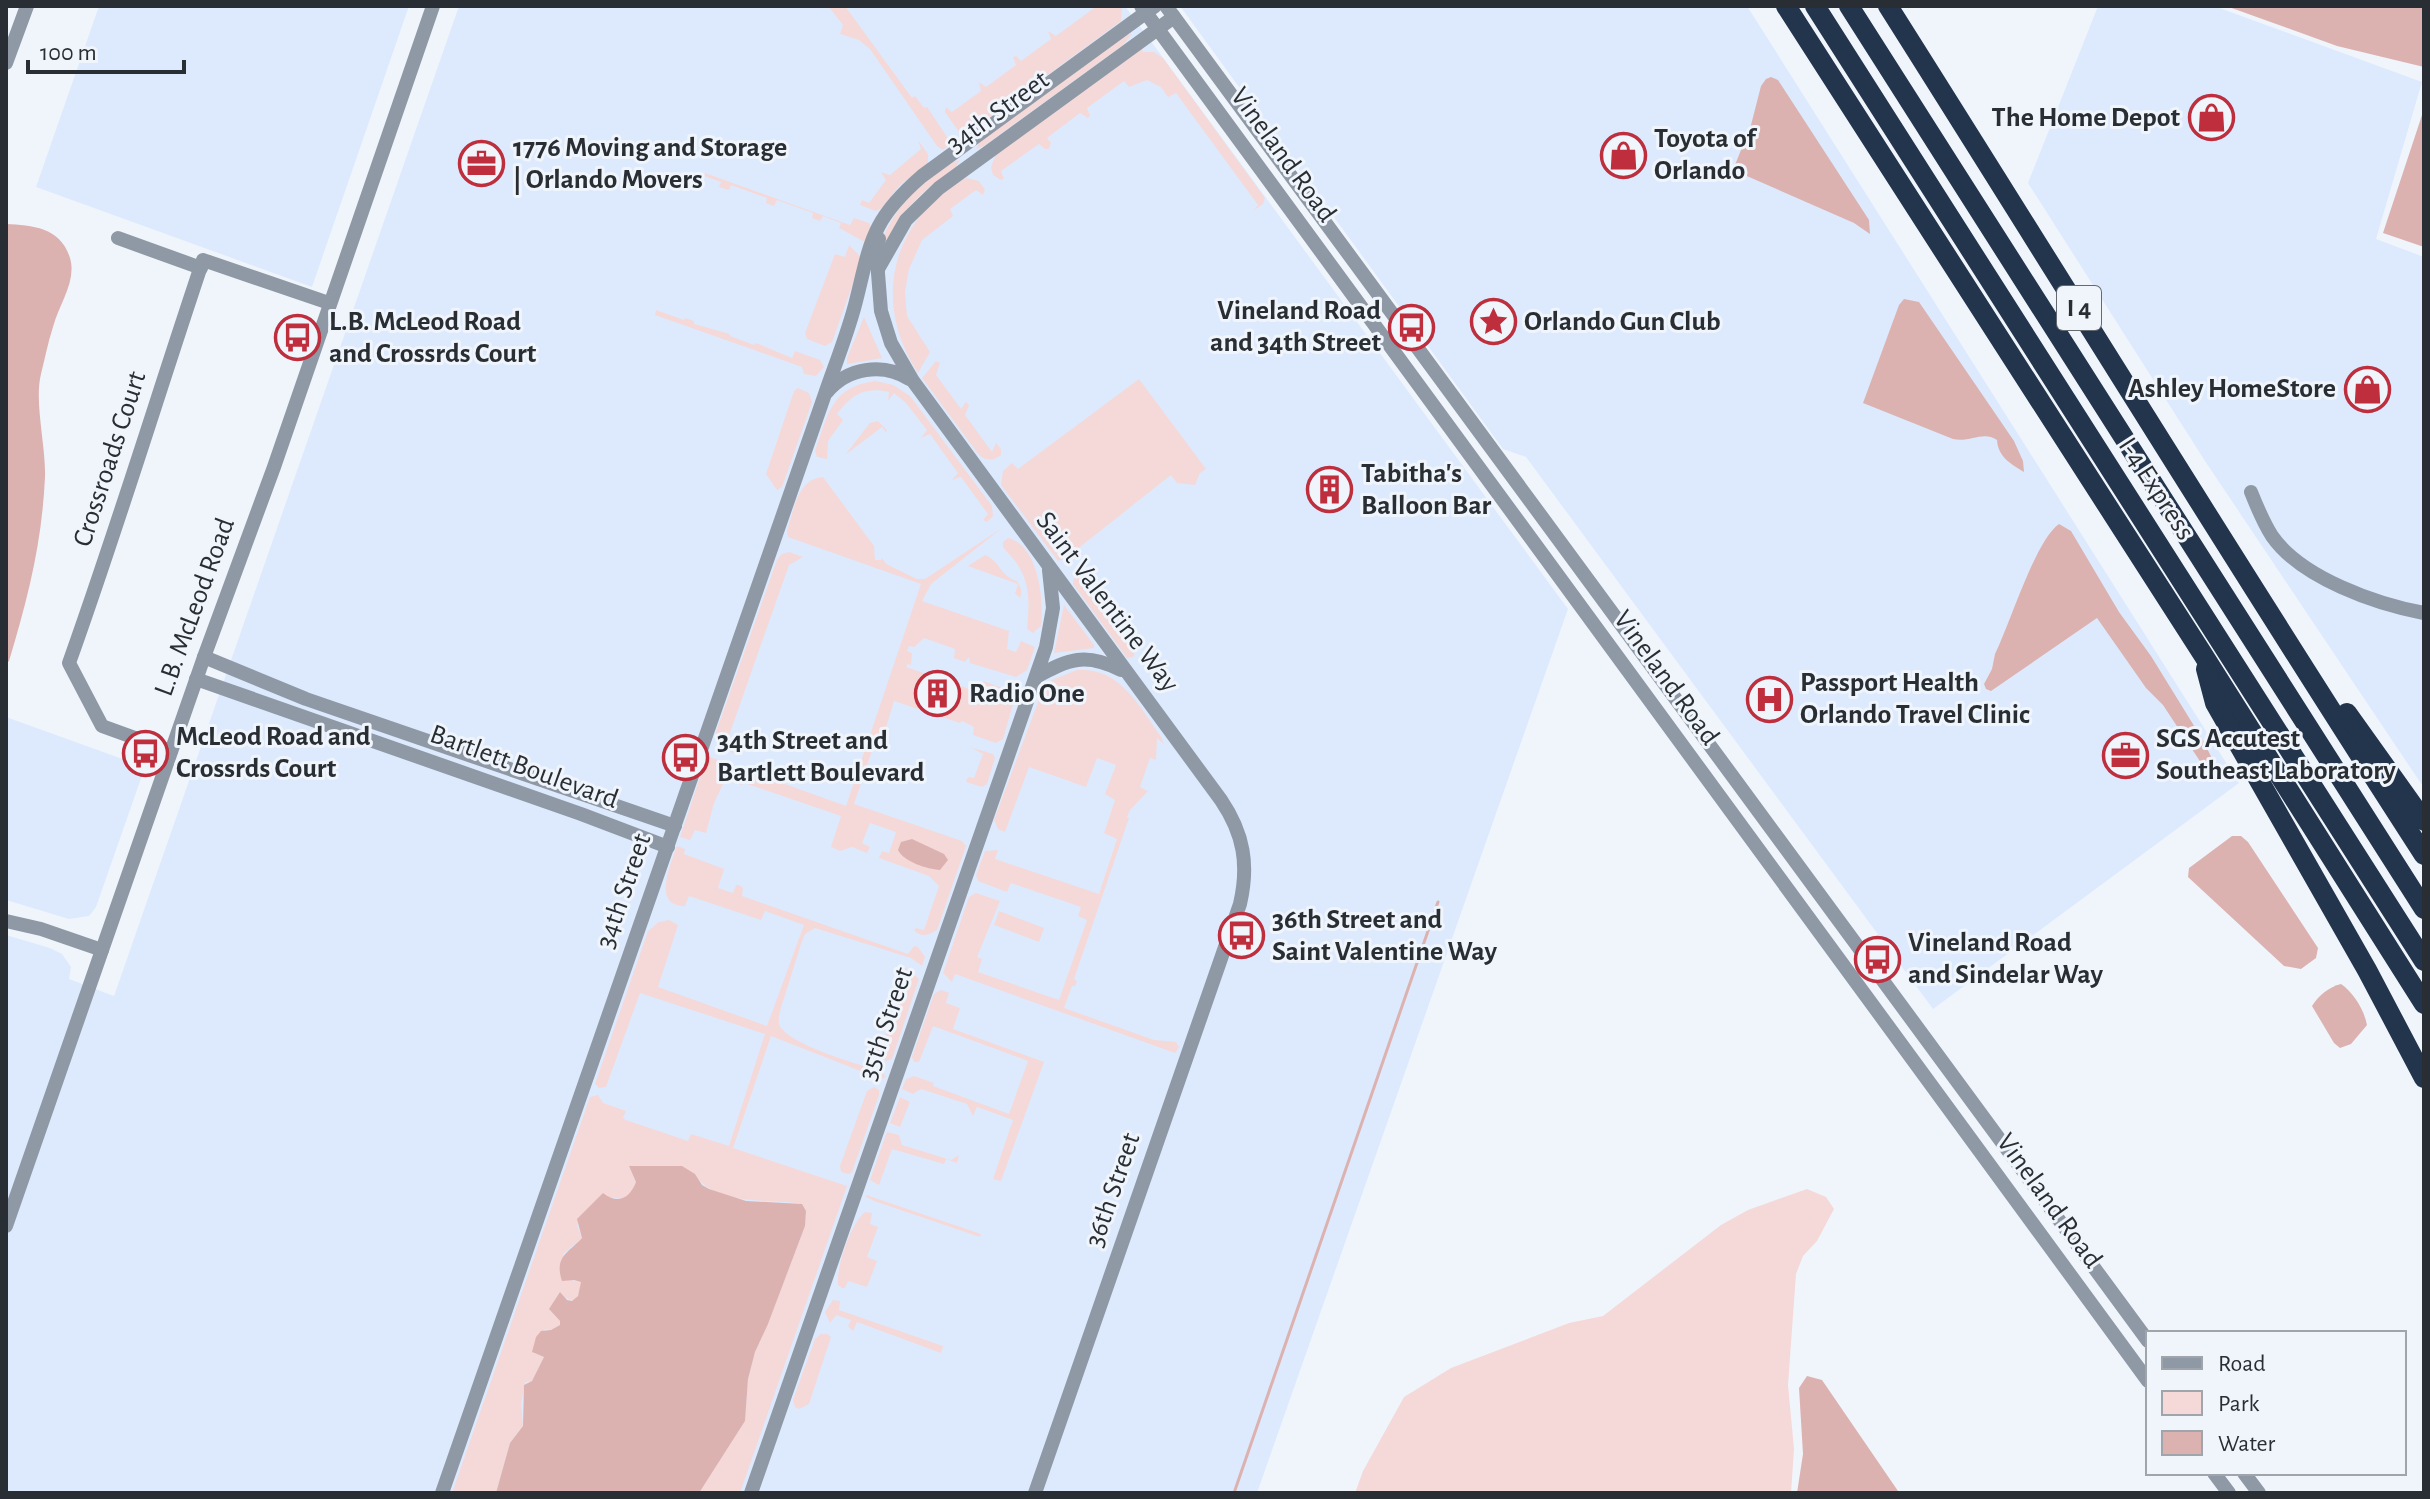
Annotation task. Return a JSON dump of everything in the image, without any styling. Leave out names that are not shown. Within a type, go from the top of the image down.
[{"type":"highway","points":[[1786,6],[2424,1004]]},
{"type":"highway","name":"I-4 Express","points":[[1815,6],[2424,961]]},
{"type":"highway","name":"I-4 Express","points":[[1849,6],[2424,909]]},
{"type":"highway","name":"I 4","points":[[1888,6],[2136,397],[2306,674],[2424,855]]},
{"type":"highway","points":[[2202,653],[2215,703],[2367,970],[2424,1078]]},
{"type":"highway","points":[[2306,674],[2333,693],[2424,821]]},
{"type":"street","points":[[6,63],[27,6]]},
{"type":"street","name":"L.B. McLeod Road","points":[[6,1226],[433,6]]},
{"type":"street","name":"Vineland Road","points":[[1147,8],[1157,28],[2146,1378]]},
{"type":"street","name":"34th Street","points":[[442,1493],[855,307],[872,238],[881,219],[899,196],[931,169],[1147,8]]},
{"type":"street","name":"Vineland Road","points":[[1170,11],[2146,1338]]},
{"type":"street","name":"34th Street","points":[[855,307],[906,220],[939,188],[1157,28],[1170,11]]},
{"type":"street","points":[[1285,203],[1301,190]]},
{"type":"street","name":"34th Street","points":[[881,311],[877,271],[879,238],[899,196]]},
{"type":"street","points":[[118,238],[201,268],[203,260],[329,303]]},
{"type":"street","name":"Saint Valentine Way","points":[[891,343],[886,286],[893,244]]},
{"type":"street","name":"Crossroads Court","points":[[171,751],[102,726],[69,663],[118,524],[153,408],[201,268]]},
{"type":"street","points":[[1359,304],[1376,291]]},
{"type":"street","name":"Saint Valentine Way","points":[[881,311],[891,343],[913,381],[1228,810],[1238,830],[1245,857],[1240,904]]},
{"type":"street","points":[[825,394],[843,377],[871,369],[899,372],[913,381]]},
{"type":"street","points":[[1467,452],[1484,437]]},
{"type":"street","points":[[2251,492],[2261,518],[2274,539],[2300,563],[2363,598],[2424,613]]},
{"type":"street","name":"35th Street","points":[[751,1493],[1036,677],[1051,627],[1053,608],[1049,569]]},
{"type":"street","name":"Bartlett Boulevard","points":[[204,657],[306,699],[675,826]]},
{"type":"street","points":[[1036,677],[1061,663],[1089,658],[1125,672]]},
{"type":"street","name":"Bartlett Boulevard","points":[[196,679],[567,808],[668,847]]},
{"type":"street","name":"Bartlett Boulevard","points":[[361,737],[401,742],[457,761],[466,754]]},
{"type":"street","points":[[1700,769],[1719,756]]},
{"type":"street","name":"36th Street","points":[[1035,1493],[1240,904]]},
{"type":"street","points":[[6,921],[41,929],[102,950]]},
{"type":"street","points":[[1831,947],[1850,934]]},
{"type":"street","points":[[2216,1475],[2229,1493]]},
{"type":"street","points":[[2241,1475],[2259,1493]]},
{"type":"shaded area","points":[[99,6],[409,6],[312,287],[36,187]]},
{"type":"shaded area","points":[[459,6],[1125,6],[1568,609],[1257,1493],[6,1493],[6,935],[62,954],[71,967],[69,979],[114,996]]},
{"type":"shaded area","points":[[1180,6],[1747,6],[2239,783],[1933,1009],[1526,457],[1503,449]]},
{"type":"shaded area","points":[[2098,6],[2214,6],[2422,82],[2376,239],[2424,257],[2424,788],[2205,461],[2028,183]]},
{"type":"shaded area","points":[[6,717],[145,767],[96,907],[89,916],[69,919],[6,900]]},
{"type":"green space","points":[[828,6],[845,6],[912,98],[915,96],[924,108],[927,107],[951,143],[943,150],[937,146],[870,49],[859,40],[840,34],[843,25]]},
{"type":"green space","points":[[1093,6],[1122,6],[1121,21],[969,133],[959,132],[945,112],[946,107],[952,112],[981,91],[979,82],[986,87],[1016,65],[1013,57],[1021,61],[1051,39],[1048,31],[1056,36]]},
{"type":"green space","points":[[1132,34],[1123,45],[976,149],[980,141],[1126,35]]},
{"type":"green space","points":[[1142,48],[1143,52],[1154,52],[1163,58],[1265,198],[1263,204],[1253,211],[1258,205],[1176,93],[1168,97],[1161,87],[1147,80],[1129,87],[1124,81],[1087,108],[1088,118],[1080,113],[1047,138],[1051,143],[1049,149],[1039,144],[1001,171],[1004,179],[993,175],[991,167],[996,154]]},
{"type":"green space","points":[[918,140],[928,154],[928,163],[899,186],[882,208],[876,211],[860,205],[862,200],[869,203],[886,180],[881,172],[890,175],[921,149]]},
{"type":"green space","points":[[960,160],[907,210],[887,245],[881,243],[893,218],[912,192],[936,171]]},
{"type":"green space","points":[[705,173],[850,225],[854,218],[869,223],[872,229],[863,241],[839,228],[841,223],[823,216],[820,221],[812,218],[813,213],[777,200],[774,206],[766,203],[767,198],[731,185],[729,190],[719,187],[721,182],[704,176]]},
{"type":"green space","points":[[966,178],[979,181],[985,190],[983,195],[976,190],[950,209],[953,216],[922,240],[909,269],[905,292],[907,316],[930,352],[918,373],[898,332],[893,289],[896,267],[902,247],[927,208],[945,191]]},
{"type":"green space","points":[[849,245],[862,258],[832,342],[825,346],[807,339],[805,333],[835,254],[845,257]]},
{"type":"green space","points":[[656,310],[792,358],[795,351],[820,360],[824,367],[816,376],[804,374],[802,367],[655,315]]},
{"type":"green space","points":[[864,317],[882,358],[847,364],[847,358]]},
{"type":"green space","points":[[936,361],[940,363],[936,375],[961,409],[966,402],[969,405],[965,415],[992,452],[996,443],[1001,455],[987,459],[979,455],[922,378]]},
{"type":"green space","points":[[1139,379],[1206,469],[1200,473],[1195,485],[1177,483],[1171,475],[1066,558],[1058,561],[1001,485],[1003,471],[1012,463],[1018,469]]},
{"type":"green space","points":[[876,381],[893,385],[910,396],[992,506],[993,516],[987,522],[983,520],[988,514],[961,477],[952,480],[958,473],[930,434],[921,438],[927,430],[894,393],[888,401],[889,392],[866,391],[847,402],[837,414],[843,420],[828,441],[827,459],[817,457],[815,451],[828,414],[840,396],[861,384]]},
{"type":"green space","points":[[798,388],[809,393],[812,402],[782,487],[777,490],[766,474],[794,391]]},
{"type":"green space","points":[[878,421],[886,432],[882,427],[845,455],[870,423]]},
{"type":"green space","points":[[823,477],[874,546],[875,560],[882,558],[886,564],[917,579],[925,579],[1002,528],[931,584],[922,601],[1009,631],[1007,649],[1016,652],[1021,641],[1035,647],[1027,670],[1016,677],[970,663],[969,657],[965,662],[954,658],[955,649],[924,638],[914,647],[909,646],[907,651],[912,653],[911,665],[906,667],[972,690],[980,691],[983,681],[1008,690],[1014,701],[1003,739],[996,743],[973,735],[974,727],[962,721],[960,723],[894,701],[880,747],[874,745],[854,804],[962,841],[966,846],[937,930],[928,934],[922,935],[914,930],[924,930],[939,886],[929,876],[879,858],[882,851],[889,853],[896,832],[870,823],[862,843],[870,847],[867,853],[852,847],[840,851],[831,847],[841,816],[744,783],[725,780],[714,803],[706,833],[695,830],[690,840],[680,837],[707,756],[846,806],[921,584],[788,537],[787,531],[802,489],[814,479]]},
{"type":"green space","points":[[1008,538],[1027,551],[1037,575],[1041,626],[1033,633],[1027,629],[1029,605],[1026,582],[1003,547],[1003,542]]},
{"type":"green space","points":[[789,552],[803,557],[789,565],[725,747],[738,744],[735,754],[718,746],[716,732],[777,560]]},
{"type":"green space","points":[[985,555],[1007,576],[1017,581],[1021,591],[1020,598],[1015,593],[1018,584],[968,566]]},
{"type":"green space","points":[[1077,576],[1082,576],[1136,650],[1133,657],[1127,658],[1073,584]]},
{"type":"green space","points":[[1064,605],[1094,645],[1094,648],[1054,653]]},
{"type":"green space","points":[[1077,670],[1092,671],[1117,682],[1136,701],[1164,744],[1157,738],[1156,760],[1150,758],[1140,787],[1148,791],[1127,817],[1074,979],[1077,981],[1064,1008],[1154,1040],[1176,1042],[1179,1047],[1175,1053],[955,974],[952,982],[943,973],[969,897],[976,893],[1000,901],[977,957],[982,959],[978,972],[1059,1000],[1087,920],[1078,916],[1081,907],[1011,883],[1007,892],[978,881],[976,875],[985,851],[998,850],[995,859],[1099,894],[1117,839],[1104,833],[1115,800],[1105,794],[1116,765],[1097,758],[1086,787],[1029,767],[1005,832],[998,829],[994,820],[1041,694],[1052,680]]},
{"type":"green space","points":[[970,747],[993,754],[995,758],[987,784],[982,787],[966,782],[968,777],[974,778],[983,754]]},
{"type":"green space","points":[[677,846],[685,849],[684,854],[724,869],[718,888],[733,893],[739,885],[743,888],[742,896],[908,954],[914,946],[918,947],[925,957],[922,966],[911,958],[815,928],[805,934],[780,1011],[779,1025],[790,1036],[829,1054],[882,1071],[886,1077],[881,1079],[771,1036],[733,1148],[847,1186],[740,1493],[699,1493],[745,1421],[748,1379],[755,1352],[805,1226],[806,1211],[802,1204],[744,1199],[716,1192],[704,1185],[695,1174],[629,1166],[636,1182],[632,1193],[624,1199],[607,1197],[577,1225],[582,1238],[563,1254],[571,1280],[581,1282],[580,1290],[573,1301],[562,1296],[549,1309],[560,1325],[551,1330],[545,1329],[533,1353],[544,1357],[532,1381],[525,1382],[521,1404],[523,1426],[510,1443],[496,1493],[452,1493],[590,1097],[598,1095],[603,1103],[626,1111],[623,1118],[626,1120],[688,1141],[691,1134],[729,1146],[765,1034],[640,993],[606,1087],[599,1088],[595,1084],[648,931],[659,922],[669,920],[678,925],[658,987],[767,1026],[804,925],[765,911],[761,920],[689,896],[685,906],[675,904],[666,892],[666,883]]},
{"type":"green space","points":[[999,911],[1044,928],[1039,942],[994,925]]},
{"type":"green space","points":[[904,968],[919,979],[892,1059],[886,1061],[875,1049],[874,1043],[882,1045],[905,979],[900,972]]},
{"type":"green space","points":[[941,990],[949,993],[946,1003],[960,1008],[953,1029],[1044,1062],[1001,1181],[993,1179],[1013,1120],[977,1107],[973,1116],[967,1104],[921,1089],[913,1094],[902,1089],[906,1079],[914,1076],[1009,1114],[1028,1061],[933,1026],[919,1062],[914,1062],[912,1057],[934,994]]},
{"type":"green space","points":[[874,1087],[879,1090],[879,1095],[852,1172],[841,1172],[840,1166],[867,1091]]},
{"type":"green space","points":[[900,1097],[910,1102],[900,1127],[890,1123]]},
{"type":"green space","points":[[887,1132],[899,1135],[902,1145],[951,1160],[959,1155],[957,1163],[946,1159],[944,1164],[892,1149],[879,1185],[870,1180]]},
{"type":"green space","points":[[1807,1189],[1826,1197],[1834,1209],[1817,1241],[1803,1256],[1796,1274],[1788,1385],[1794,1449],[1791,1493],[1355,1493],[1363,1471],[1404,1397],[1451,1368],[1569,1323],[1603,1316],[1721,1225],[1748,1210]]},
{"type":"green space","points":[[865,1196],[981,1234],[980,1237]]},
{"type":"green space","points":[[865,1212],[872,1213],[870,1224],[878,1227],[867,1257],[877,1261],[867,1287],[848,1281],[842,1288],[838,1285],[838,1277],[842,1257],[850,1235]]},
{"type":"green space","points":[[833,1300],[840,1301],[839,1310],[943,1346],[941,1353],[857,1322],[853,1331],[848,1326],[851,1320],[836,1315],[830,1323],[825,1312]]},
{"type":"green space","points":[[821,1334],[831,1337],[809,1404],[799,1409],[793,1400],[815,1339]]},
{"type":"water","points":[[2226,6],[2424,6],[2424,67],[2337,46]]},
{"type":"water","points":[[1771,77],[1778,80],[1869,220],[1870,234],[1854,223],[1733,170],[1751,125],[1761,86]]},
{"type":"water","points":[[2424,109],[2424,247],[2383,233]]},
{"type":"water","points":[[6,224],[36,227],[53,234],[66,248],[72,267],[51,333],[39,385],[45,477],[41,525],[28,592],[6,664]]},
{"type":"water","points":[[1904,299],[1919,302],[2014,441],[2023,461],[2024,472],[2006,459],[1997,440],[1992,437],[1953,439],[1863,403],[1899,305]]},
{"type":"water","points":[[2059,524],[2071,531],[2119,612],[2151,656],[2204,742],[2221,777],[2220,781],[2215,782],[2211,778],[2163,705],[2146,688],[2097,618],[1991,691],[1986,689],[1984,684],[1995,654],[2032,565],[2050,533]]},
{"type":"water","points":[[2232,836],[2241,836],[2248,842],[2318,948],[2316,958],[2301,969],[2284,966],[2188,877],[2189,868]]},
{"type":"water","points":[[912,839],[944,854],[948,860],[940,870],[916,864],[901,854],[898,850],[901,842]]},
{"type":"water","points":[[2341,984],[2358,1002],[2367,1025],[2351,1044],[2340,1048],[2312,1006],[2325,992]]},
{"type":"water","points":[[629,1166],[682,1166],[709,1189],[746,1201],[802,1204],[806,1211],[805,1226],[755,1352],[748,1379],[745,1421],[699,1493],[496,1493],[510,1443],[523,1426],[524,1385],[532,1381],[544,1357],[532,1352],[536,1337],[541,1331],[560,1325],[549,1309],[560,1292],[567,1300],[572,1301],[578,1296],[581,1282],[562,1281],[560,1273],[564,1256],[582,1238],[577,1219],[603,1193],[614,1199],[627,1196],[636,1182]]},
{"type":"water","points":[[1807,1376],[1822,1380],[1898,1491],[1797,1493],[1803,1454],[1799,1388]]},
{"type":"waterway","points":[[1234,1493],[1438,902]]},
{"type":"place","name":"The Home Depot","points":[[2211,118]]},
{"type":"place","name":"Toyota of Orlando","points":[[1623,155]]},
{"type":"place","name":"1776 Moving and Storage | Orlando Movers","points":[[482,164]]},
{"type":"place","name":"Orlando Gun Club","points":[[1493,322]]},
{"type":"place","name":"Vineland Road and 34th Street","points":[[1412,327]]},
{"type":"place","name":"L.B. McLeod Road and Crossrds Court","points":[[298,338]]},
{"type":"place","name":"Ashley HomeStore","points":[[2367,389]]},
{"type":"place","name":"Tabitha's Balloon Bar","points":[[1330,490]]},
{"type":"place","name":"Radio One","points":[[938,694]]},
{"type":"place","name":"Passport Health Orlando Travel Clinic","points":[[1769,699]]},
{"type":"place","name":"McLeod Road and Crossrds Court","points":[[145,753]]},
{"type":"place","name":"SGS Accutest Southeast Laboratory","points":[[2125,755]]},
{"type":"place","name":"34th Street and Bartlett Boulevard","points":[[686,757]]},
{"type":"place","name":"36th Street and Saint Valentine Way","points":[[1241,936]]},
{"type":"place","name":"Vineland Road and Sindelar Way","points":[[1877,959]]}]
